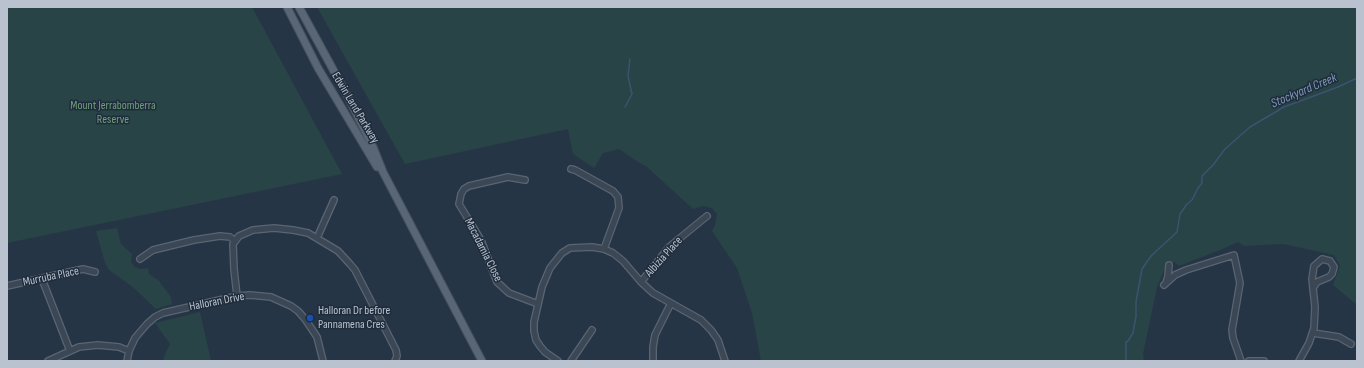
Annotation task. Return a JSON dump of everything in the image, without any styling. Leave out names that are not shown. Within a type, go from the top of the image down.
[{"type":"main road","name":"Edwin Land Parkway","points":[[287,7],[318,68],[408,219]]},
{"type":"main road","name":"Edwin Land Parkway","points":[[299,7],[348,97],[373,147],[383,172],[482,361]]},
{"type":"street","points":[[571,169],[576,170],[613,191],[618,198],[619,208],[604,248]]},
{"type":"street","name":"Macadamia Close","points":[[525,180],[506,178],[469,186],[464,189],[461,194],[459,204],[478,234],[497,282],[509,293],[538,304]]},
{"type":"street","points":[[317,238],[334,200]]},
{"type":"street","name":"Albizia Place","points":[[641,282],[669,247],[707,216]]},
{"type":"street","points":[[237,296],[233,244],[235,240],[247,232],[274,228],[308,233],[338,251],[355,270],[396,350],[397,356],[395,361]]},
{"type":"street","points":[[140,259],[153,250],[194,240],[220,236],[230,237],[235,240]]},
{"type":"street","points":[[558,361],[545,352],[536,340],[534,331],[534,322],[542,287],[550,268],[556,258],[562,253],[570,248],[592,247],[604,248],[619,258],[653,293],[693,314],[709,328],[718,340],[725,361]]},
{"type":"street","points":[[1169,265],[1168,276],[1163,286],[1176,275],[1186,270],[1234,255],[1240,283],[1232,330],[1240,361]]},
{"type":"street","points":[[1299,361],[1313,333],[1316,312],[1313,288],[1312,274],[1315,264],[1322,259],[1330,261],[1334,267],[1332,274],[1317,282],[1313,288]]},
{"type":"street","name":"Murruba Place","points":[[7,286],[83,269],[96,272]]},
{"type":"street","points":[[42,278],[70,351]]},
{"type":"street","name":"Halloran Drive","points":[[127,361],[129,351],[135,338],[155,317],[163,313],[237,296],[259,295],[271,297],[298,311],[315,333],[320,344],[323,361]]},
{"type":"street","points":[[653,361],[655,336],[671,303]]},
{"type":"street","points":[[571,361],[592,330]]},
{"type":"street","points":[[1313,333],[1339,337],[1352,344]]},
{"type":"street","points":[[48,361],[79,347],[108,345],[129,351]]},
{"type":"street","points":[[1249,361],[1264,361]]},
{"type":"green space","name":"Mount Jerrabomberra Reserve","points":[[7,7],[252,7],[342,174],[7,243]]},
{"type":"green space","points":[[317,7],[1357,7],[1357,305],[1333,285],[1340,266],[1334,255],[1283,244],[1244,246],[1238,242],[1179,266],[1174,262],[1167,264],[1157,287],[1143,354],[1144,361],[761,361],[752,313],[737,268],[712,231],[717,214],[712,208],[703,206],[693,209],[646,166],[619,149],[603,153],[594,168],[573,154],[568,129],[405,164]]},
{"type":"green space","points":[[117,228],[121,244],[132,254],[131,262],[135,267],[141,269],[148,268],[149,274],[159,281],[171,297],[172,304],[156,309],[134,288],[109,270],[105,263],[96,231]]},
{"type":"green space","points":[[200,312],[211,361],[163,361],[170,344],[155,323]]},
{"type":"waterway","points":[[625,107],[632,94],[628,76],[630,59]]},
{"type":"waterway","name":"Stockyard Creek","points":[[1126,361],[1126,342],[1133,333],[1136,316],[1136,302],[1142,269],[1151,256],[1177,232],[1180,214],[1192,200],[1202,183],[1202,176],[1213,165],[1225,149],[1250,127],[1284,107],[1338,87],[1357,78]]},
{"type":"place","name":"Halloran Dr before Pannamena Cres","points":[[310,318]]}]
